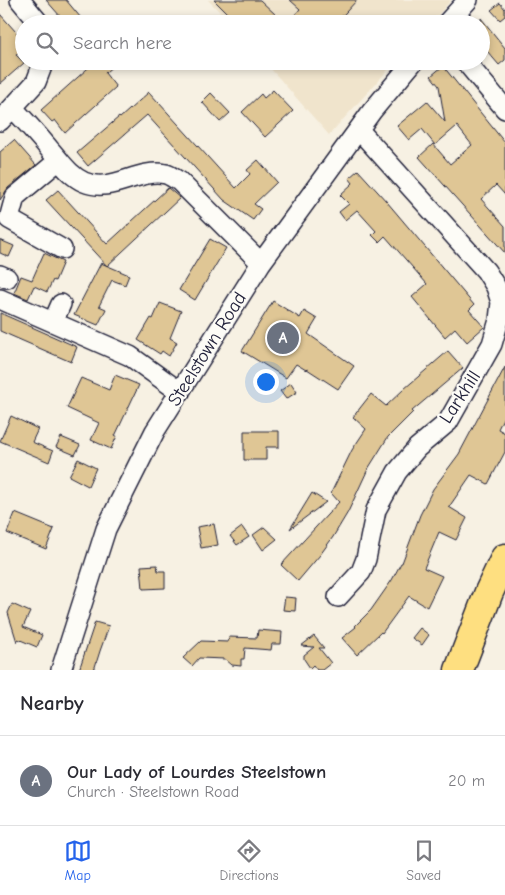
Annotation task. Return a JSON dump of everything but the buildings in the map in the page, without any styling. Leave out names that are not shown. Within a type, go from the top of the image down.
[{"type":"highway","points":[[459,670],[489,592],[505,558]]},
{"type":"street","points":[[20,0],[32,15]]},
{"type":"street","points":[[454,15],[468,0]]},
{"type":"street","points":[[0,121],[36,82],[41,70]]},
{"type":"street","name":"Steelstown Road","points":[[61,670],[106,529],[154,431],[261,263],[372,111],[406,70]]},
{"type":"street","points":[[472,70],[505,109]]},
{"type":"street","points":[[13,108],[68,171],[82,181],[94,186],[113,184],[152,174],[167,174],[179,181],[261,263]]},
{"type":"street","name":"Larkhill","points":[[338,597],[349,586],[364,565],[376,510],[397,472],[417,448],[448,422],[492,344],[499,320],[501,302],[496,288],[486,271],[359,130]]},
{"type":"street","points":[[59,160],[15,197],[10,219],[62,249]]},
{"type":"street","points":[[0,299],[130,356],[180,392]]},
{"type":"street","points":[[53,322],[61,304]]},
{"type":"shaded area","points":[[208,0],[451,0],[438,15],[223,15]]},
{"type":"shaded area","points":[[272,70],[388,70],[329,135]]},
{"type":"place","name":"Our Lady of Lourdes Steelstown","points":[[283,338]]}]
